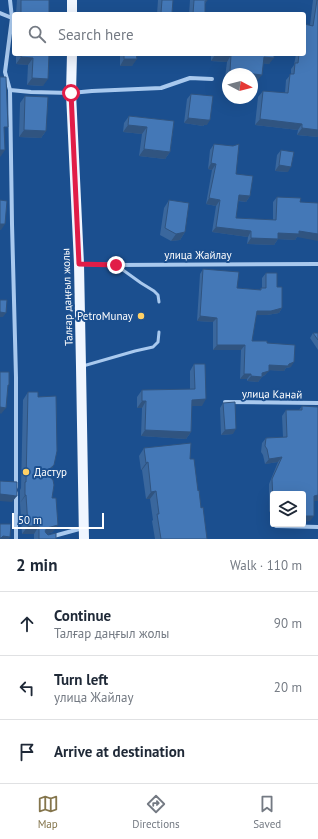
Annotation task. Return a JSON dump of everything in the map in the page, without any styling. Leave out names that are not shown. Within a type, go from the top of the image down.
[{"type":"main road","points":[[72,0],[72,12]]},
{"type":"main road","name":"Талғар даңғыл жолы","points":[[72,56],[71,93],[79,264],[84,539]]},
{"type":"street","points":[[10,0],[12,18],[5,72],[10,90],[11,216],[16,377],[16,539]]},
{"type":"street","points":[[0,13],[12,18]]},
{"type":"street","points":[[0,74],[5,72]]},
{"type":"street","points":[[10,90],[71,93],[92,90],[161,88],[190,78],[212,79]]},
{"type":"street","name":"улица Жайлау","points":[[79,264],[318,264]]},
{"type":"street","name":"улица Канай","points":[[225,402],[318,403]]},
{"type":"street","points":[[306,527],[318,527]]},
{"type":"street","points":[[43,539],[84,528]]},
{"type":"lane","points":[[116,265],[154,291],[158,295],[159,302]]},
{"type":"lane","points":[[81,367],[153,347],[158,342],[159,332]]},
{"type":"building","points":[[21,0],[49,0],[49,12],[21,12]]},
{"type":"building","points":[[162,0],[173,0],[172,12],[161,12]]},
{"type":"building","points":[[194,0],[207,0],[205,1],[205,12],[193,12]]},
{"type":"building","points":[[318,0],[318,130],[302,128],[302,124],[260,119],[263,91],[288,93],[290,74],[294,74],[295,63],[298,63],[299,56],[306,56],[306,24],[313,26]]},
{"type":"building","points":[[49,56],[48,79],[32,78],[33,58],[21,57]]},
{"type":"building","points":[[124,56],[136,56],[137,59],[124,59]]},
{"type":"building","points":[[231,56],[274,56],[274,58],[264,57],[262,75],[258,74],[258,68],[230,68]]},
{"type":"building","points":[[0,77],[6,77],[8,127],[4,127],[5,150],[0,150]]},
{"type":"building","points":[[191,94],[213,96],[210,120],[188,118]]},
{"type":"building","points":[[25,96],[48,97],[46,131],[24,130]]},
{"type":"building","points":[[129,116],[174,121],[170,152],[144,149],[147,127],[128,125]]},
{"type":"building","points":[[214,144],[233,146],[239,144],[236,174],[253,176],[250,196],[239,195],[236,218],[276,220],[277,197],[301,198],[300,202],[318,203],[318,234],[299,231],[299,234],[278,233],[278,239],[251,238],[251,231],[216,227],[220,200],[209,198],[216,164],[211,163]]},
{"type":"building","points":[[281,150],[294,152],[291,167],[279,165]]},
{"type":"building","points":[[0,200],[7,201],[5,224],[0,224]]},
{"type":"building","points":[[169,200],[189,203],[185,232],[176,234],[165,228]]},
{"type":"building","points":[[203,269],[239,272],[237,288],[261,290],[261,288],[266,288],[266,273],[277,273],[277,287],[282,287],[282,308],[271,311],[257,311],[252,341],[267,341],[267,343],[295,345],[294,362],[288,366],[269,365],[269,371],[262,373],[262,377],[244,374],[245,345],[217,345],[217,318],[200,316]]},
{"type":"building","points":[[0,300],[7,300],[6,313],[0,312]]},
{"type":"building","points":[[313,333],[318,333],[318,340]]},
{"type":"building","points":[[194,364],[205,364],[206,399],[192,400],[191,432],[145,430],[146,401],[142,401],[142,390],[195,389]]},
{"type":"building","points":[[0,372],[9,372],[6,408],[0,407]]},
{"type":"building","points":[[28,392],[38,392],[38,397],[56,396],[57,451],[54,465],[45,473],[53,480],[54,485],[52,498],[56,498],[58,525],[47,528],[45,531],[48,535],[56,533],[56,539],[39,539],[39,526],[28,526],[25,482]]},
{"type":"building","points":[[235,402],[236,429],[225,430],[223,403]]},
{"type":"building","points":[[302,406],[318,407],[318,495],[314,496],[314,516],[306,516],[306,491],[273,491],[272,479],[282,457],[269,459],[265,446],[266,438],[287,437],[286,410],[302,410]]},
{"type":"building","points":[[191,443],[190,459],[194,459],[207,539],[161,539],[157,514],[159,514],[156,491],[151,492],[148,462],[146,463],[144,448]]},
{"type":"building","points":[[0,481],[17,482],[17,496],[0,494]]},
{"type":"building","points":[[0,524],[11,524],[10,537],[3,536],[0,538]]},
{"type":"place","name":"PetroMunay","points":[[141,316]]},
{"type":"place","name":"Дастур","points":[[26,472]]},
{"type":"route","points":[[71,93],[79,264],[116,265]]}]
